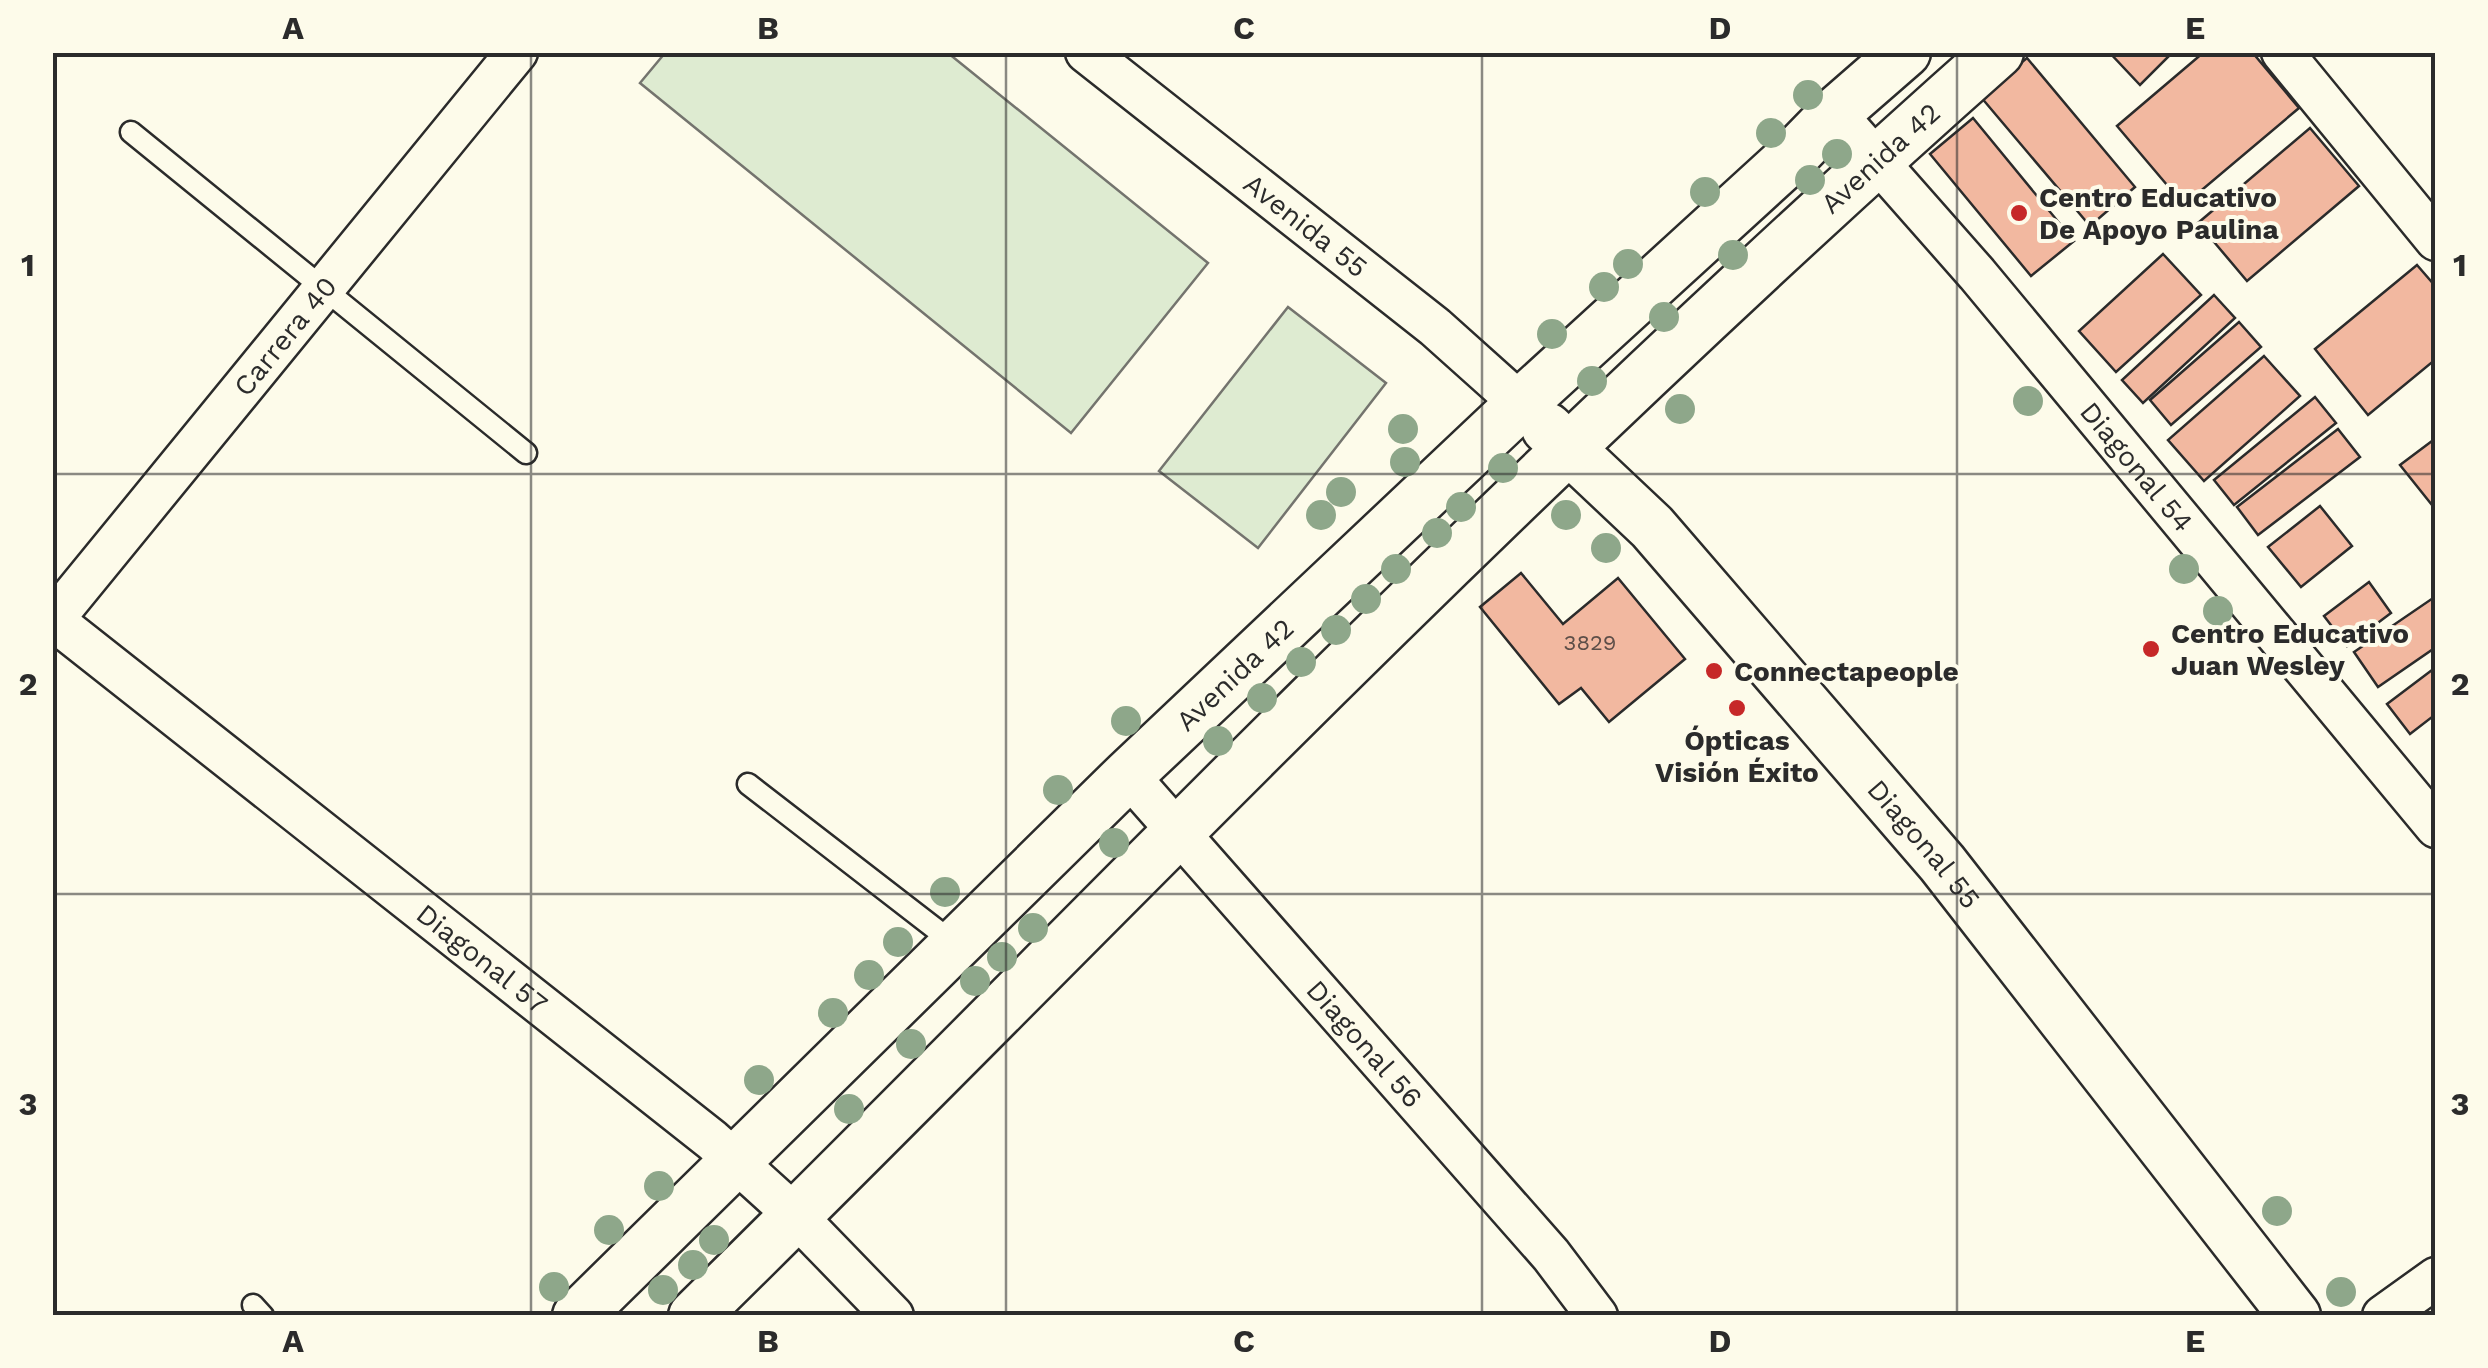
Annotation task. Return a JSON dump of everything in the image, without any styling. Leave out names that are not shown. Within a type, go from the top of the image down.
[{"type":"street","name":"Carrera 40","points":[[53,620],[516,52]]},
{"type":"street","name":"Avenida 55","points":[[1086,52],[1434,327],[1522,404]]},
{"type":"street","name":"Avenida 42","points":[[578,1316],[1128,774],[1798,151],[1834,113],[1905,52]]},
{"type":"street","name":"Avenida 42","points":[[694,1316],[1178,832],[1570,448],[1875,160],[1998,52]]},
{"type":"street","points":[[2282,52],[2436,240]]},
{"type":"street","name":"Diagonal 54","points":[[1834,113],[1978,274],[2436,827]]},
{"type":"street","name":"Diagonal 55","points":[[1522,404],[1652,527],[1942,863],[2295,1316]]},
{"type":"street","name":"Diagonal 57","points":[[53,620],[734,1159],[796,1216],[893,1316]]},
{"type":"street","name":"Diagonal 56","points":[[1128,774],[1551,1255],[1597,1316]]},
{"type":"street","points":[[2383,1316],[2436,1278]]},
{"type":"lane","points":[[131,132],[526,453]]},
{"type":"lane","points":[[748,784],[955,944]]},
{"type":"green space","points":[[665,53],[948,53],[1208,263],[1071,433],[640,83]]},
{"type":"green space","points":[[1288,307],[1386,383],[1258,548],[1159,471]]},
{"type":"building","points":[[2109,52],[2173,52],[2140,85]]},
{"type":"building","points":[[2204,52],[2252,52],[2299,108],[2184,205],[2117,126]]},
{"type":"building","points":[[2027,58],[2135,187],[2090,226],[1980,96]]},
{"type":"building","points":[[1973,118],[2074,241],[2031,276],[1930,154]]},
{"type":"building","points":[[2310,128],[2359,186],[2247,281],[2198,223]]},
{"type":"building","points":[[2163,254],[2201,295],[2116,372],[2079,331]]},
{"type":"building","points":[[2417,265],[2436,287],[2436,359],[2368,415],[2315,349]]},
{"type":"building","points":[[2214,295],[2235,318],[2143,403],[2122,380]]},
{"type":"building","points":[[2239,322],[2261,347],[2171,425],[2150,400]]},
{"type":"building","points":[[2264,356],[2300,396],[2204,481],[2168,440]]},
{"type":"building","points":[[2315,397],[2336,423],[2234,505],[2214,480]]},
{"type":"building","points":[[2338,429],[2360,457],[2258,535],[2237,507]]},
{"type":"building","points":[[2436,438],[2436,510],[2400,465]]},
{"type":"building","points":[[2320,506],[2352,546],[2301,587],[2268,547]]},
{"type":"building","points":[[1521,573],[1563,624],[1618,578],[1685,659],[1609,722],[1581,688],[1559,704],[1480,607]]},
{"type":"building","points":[[2369,582],[2391,613],[2347,646],[2324,616]]},
{"type":"building","points":[[2436,596],[2436,647],[2378,687],[2354,652]]},
{"type":"building","points":[[2436,667],[2436,714],[2410,734],[2387,704]]},
{"type":"place","name":"Centro Educativo De Apoyo Paulina","points":[[2019,213]]},
{"type":"place","name":"Centro Educativo Juan Wesley","points":[[2151,649]]},
{"type":"place","name":"Connectapeople","points":[[1714,671]]},
{"type":"place","name":"Ópticas Visión Éxito","points":[[1737,708]]}]
